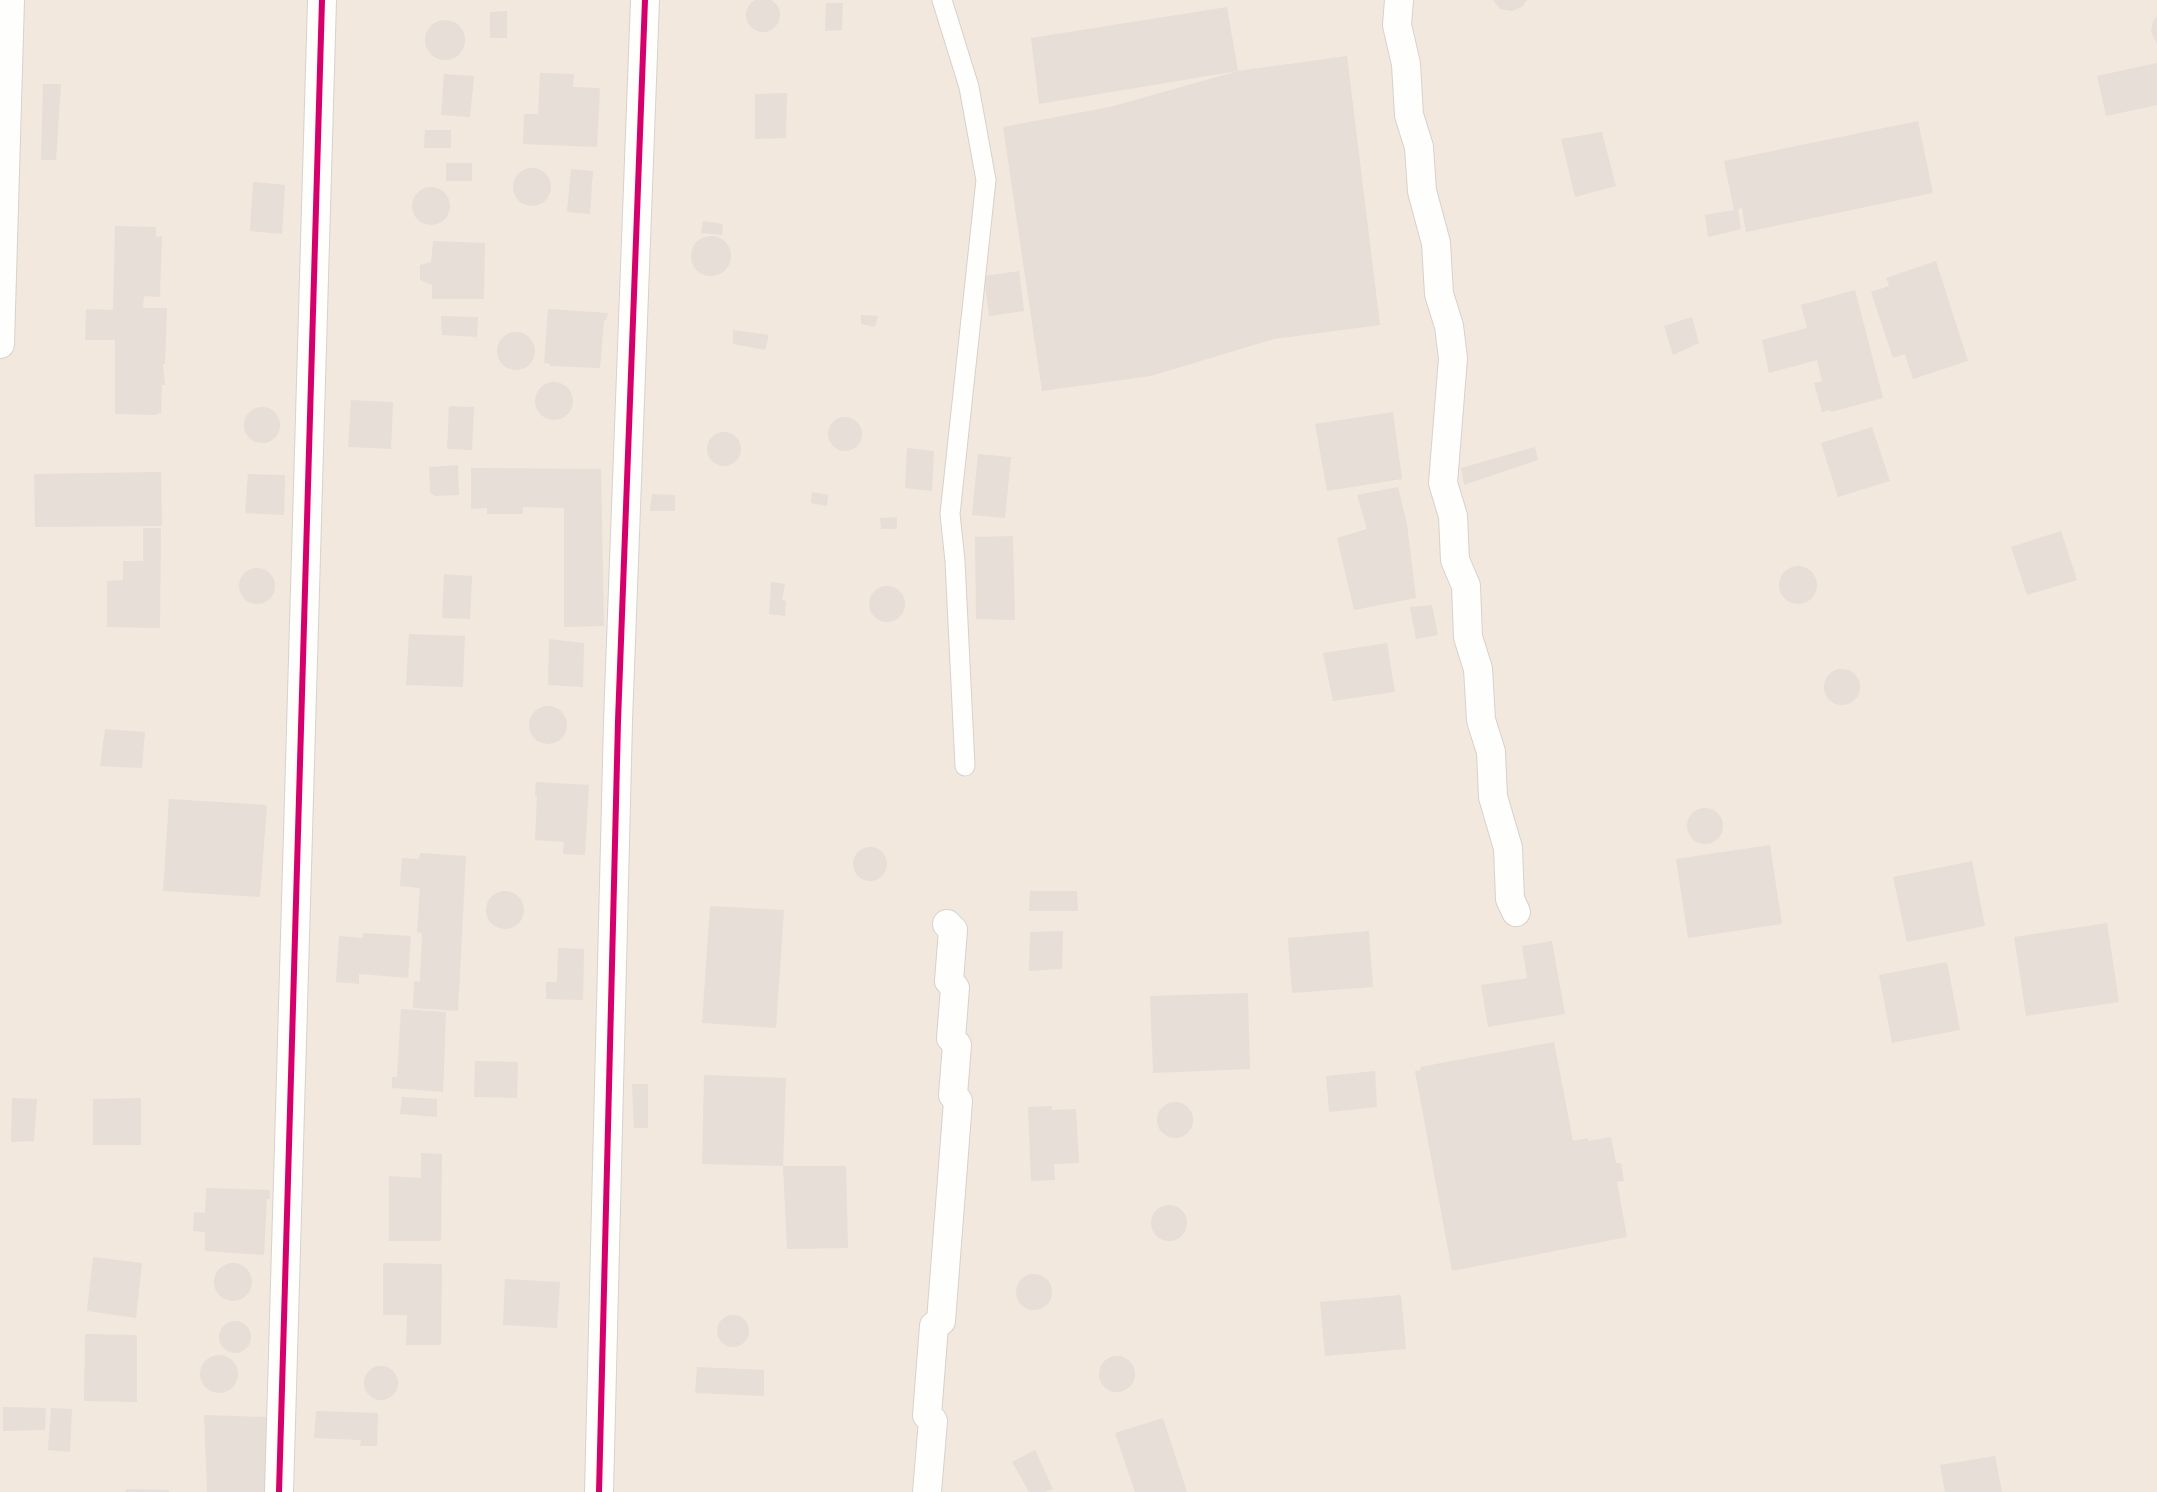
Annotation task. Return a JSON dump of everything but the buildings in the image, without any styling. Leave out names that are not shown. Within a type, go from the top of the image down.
[{"type":"street","points":[[0,344],[10,0]]},
{"type":"street","points":[[279,1492],[322,0]]},
{"type":"street","points":[[599,1492],[618,721],[645,0]]},
{"type":"street","points":[[1399,0],[1397,25],[1406,64],[1409,115],[1419,147],[1422,191],[1436,243],[1438,294],[1449,326],[1453,358],[1443,484],[1453,516],[1455,560],[1466,586],[1468,637],[1478,669],[1481,720],[1491,752],[1493,797],[1508,848],[1510,899],[1516,912]]},
{"type":"street","points":[[927,1492],[933,1422],[927,1415],[934,1326],[941,1321],[958,1101],[952,1095],[956,1045],[951,1038],[955,988],[949,981],[953,930],[947,924]]},
{"type":"lane","points":[[942,0],[969,87],[986,180],[950,514],[955,561],[965,766]]},
{"type":"shaded area","points":[[0,0],[2157,0],[2157,1492],[0,1492]]},
{"type":"cycle path","points":[[279,1492],[322,0]]},
{"type":"cycle path","points":[[599,1492],[618,721],[645,0]]}]
